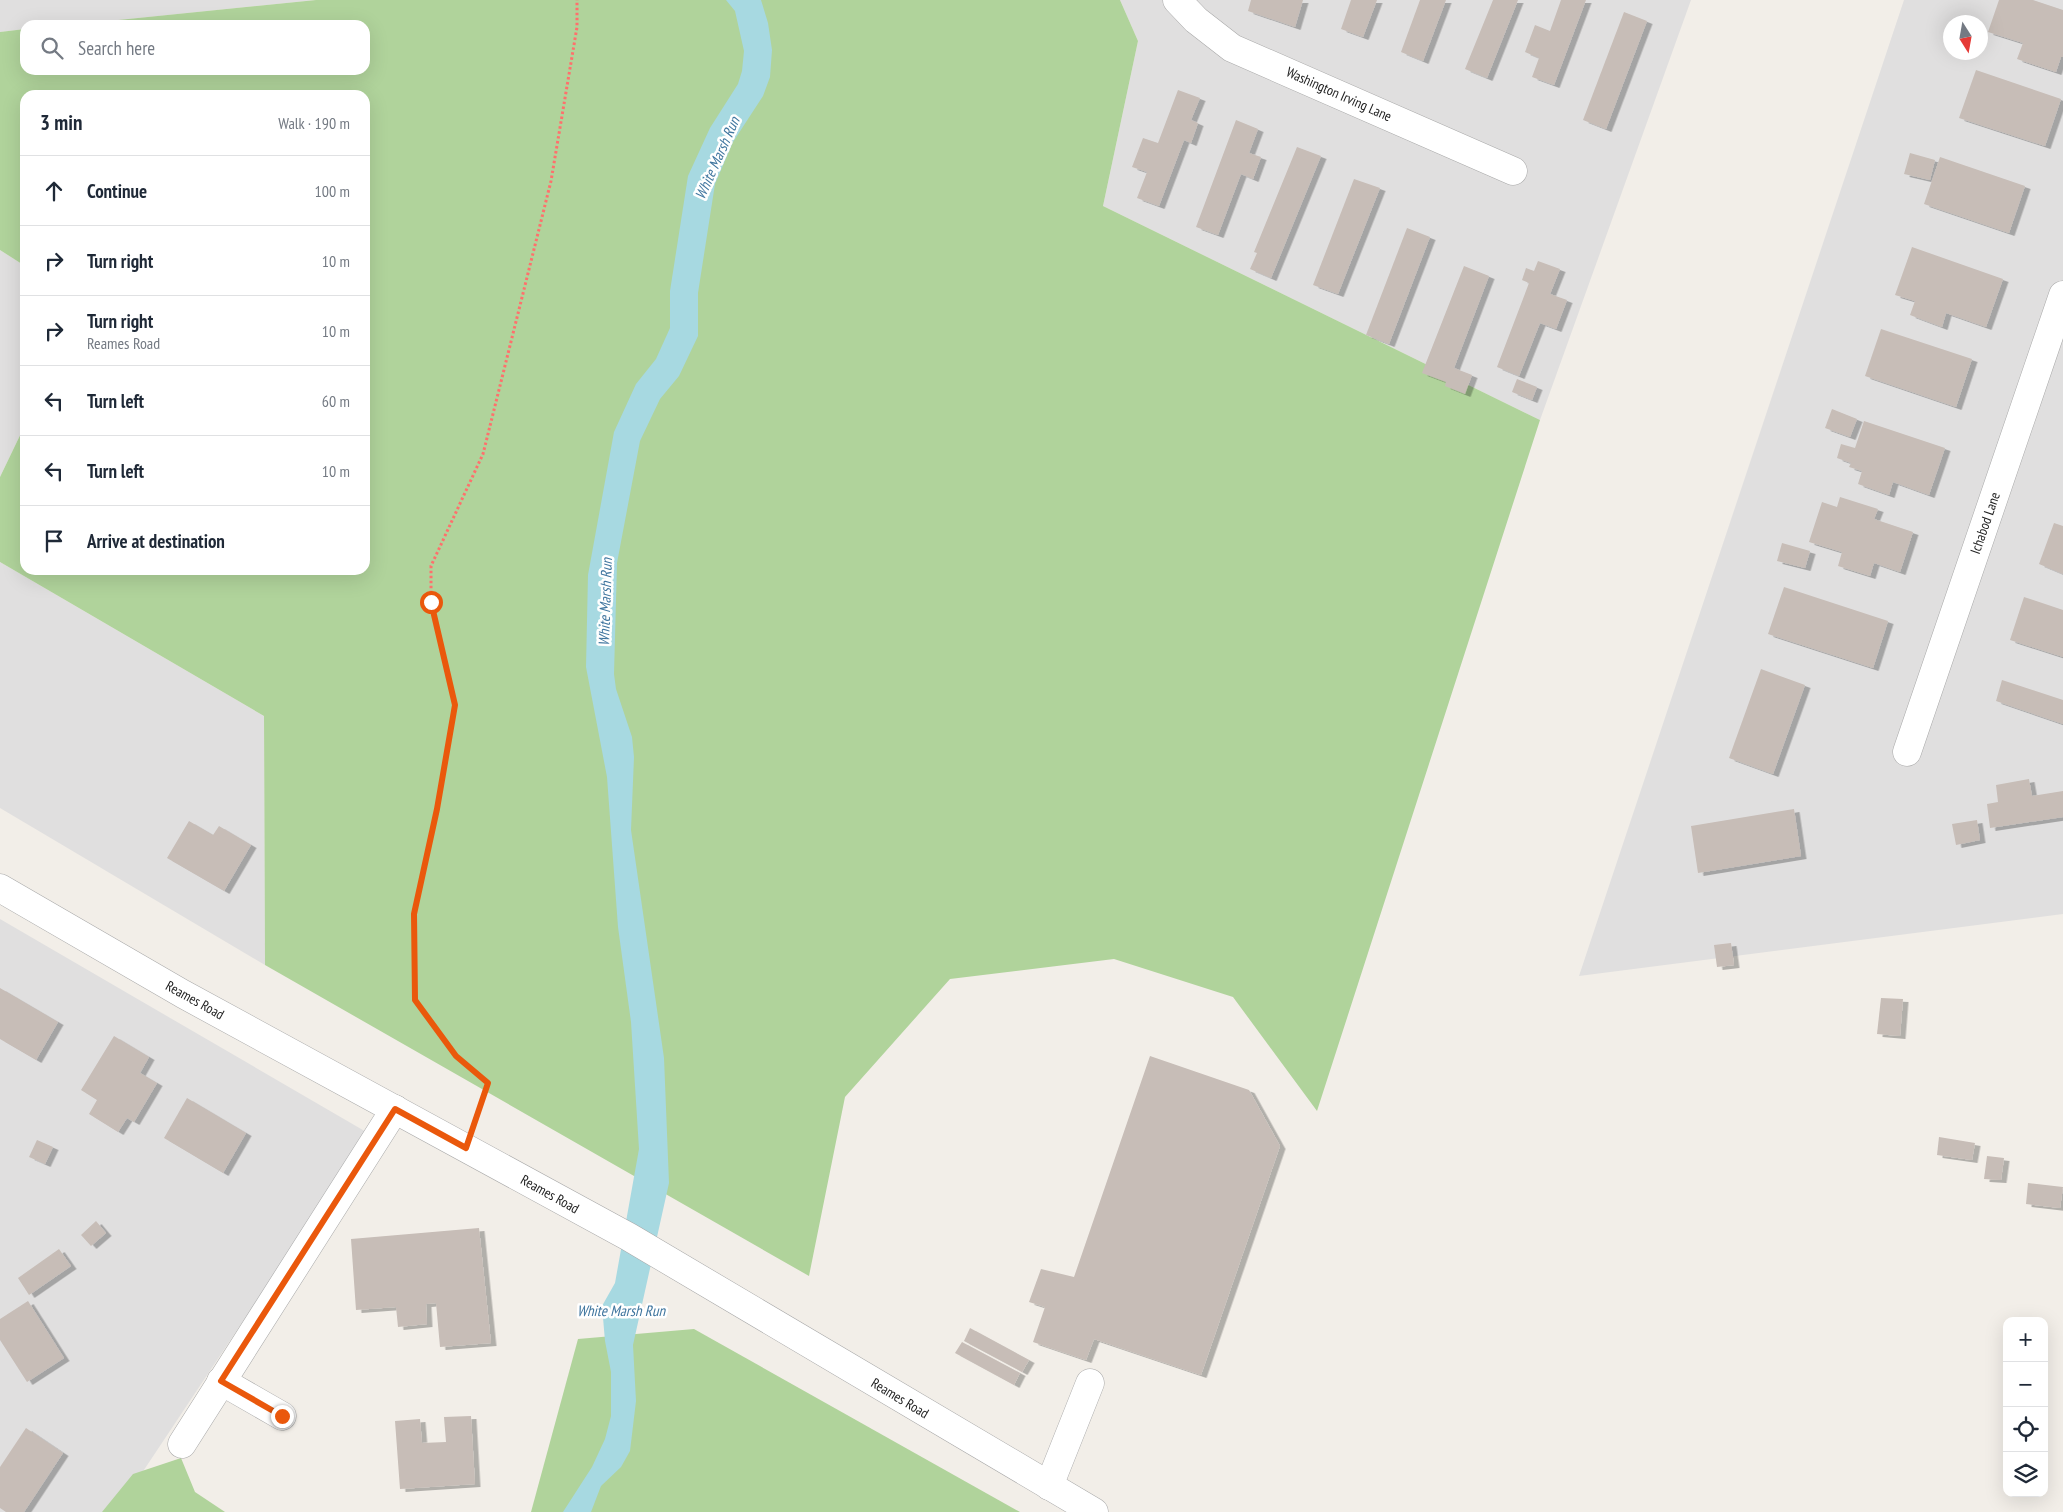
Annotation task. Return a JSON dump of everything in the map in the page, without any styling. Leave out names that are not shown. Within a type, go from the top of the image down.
[{"type":"street","name":"Washington Irving Lane","points":[[1177,0],[1196,20],[1232,48],[1513,170]]},
{"type":"street","name":"Ichabod Lane","points":[[1907,752],[2063,295]]},
{"type":"street","name":"Reames Road","points":[[0,888],[183,994],[629,1237],[1094,1512]]},
{"type":"street","points":[[182,1444],[395,1109]]},
{"type":"street","points":[[221,1381],[282,1416]]},
{"type":"street","points":[[1049,1486],[1090,1383]]},
{"type":"path","points":[[466,1148],[488,1083],[456,1056],[415,1000],[414,914],[437,809],[455,705],[431,602],[431,566],[483,454],[552,181],[577,27],[577,0]]},
{"type":"shaded area","points":[[0,0],[316,0],[118,20],[20,20],[20,30],[0,32]]},
{"type":"shaded area","points":[[1120,0],[1691,0],[1540,420],[1103,206],[1138,41]]},
{"type":"shaded area","points":[[1904,0],[2063,0],[2063,914],[1579,976]]},
{"type":"shaded area","points":[[0,250],[20,263],[20,435],[0,477]]},
{"type":"shaded area","points":[[0,562],[264,716],[265,965],[0,808]]},
{"type":"shaded area","points":[[0,919],[368,1133],[116,1512],[0,1512]]},
{"type":"green space","points":[[316,0],[1120,0],[1138,41],[1103,206],[1540,420],[1317,1111],[1233,997],[1114,959],[950,979],[845,1097],[809,1276],[265,965],[264,716],[22,575],[370,575],[370,90],[20,90],[20,263],[0,250],[0,32],[20,30],[20,75],[370,75],[370,20],[118,20]]},
{"type":"green space","points":[[20,435],[20,574],[0,562],[0,477]]},
{"type":"green space","points":[[694,1329],[1020,1512],[531,1512],[578,1339]]},
{"type":"green space","points":[[181,1458],[195,1492],[225,1512],[102,1512],[133,1474]]},
{"type":"water","name":"White Marsh Run","points":[[726,0],[761,0],[768,23],[772,50],[770,77],[763,96],[733,142],[715,184],[698,293],[698,336],[679,376],[660,399],[640,441],[617,563],[614,674],[616,689],[632,737],[634,757],[631,830],[664,1058],[669,1183],[633,1345],[636,1401],[630,1451],[621,1467],[601,1486],[591,1512],[563,1512],[592,1467],[605,1439],[611,1416],[611,1372],[605,1341],[602,1306],[615,1283],[639,1149],[631,1022],[618,927],[607,777],[586,667],[588,575],[614,432],[636,384],[656,359],[670,328],[670,291],[688,176],[710,128],[738,84],[742,71],[744,51],[735,11]]},
{"type":"building","points":[[1251,0],[1303,0],[1295,27],[1248,11]]},
{"type":"building","points":[[1351,0],[1377,0],[1363,37],[1341,29]]},
{"type":"building","points":[[1420,0],[1446,0],[1423,61],[1401,52]]},
{"type":"building","points":[[1493,0],[1518,0],[1487,78],[1465,69]]},
{"type":"building","points":[[1561,0],[1586,0],[1554,85],[1532,77],[1539,58],[1525,52],[1535,25],[1550,31]]},
{"type":"building","points":[[1999,0],[2033,0],[2063,10],[2063,57],[2061,57],[2056,72],[2017,59],[2023,43],[1988,32]]},
{"type":"building","points":[[1624,12],[1647,21],[1606,129],[1583,120]]},
{"type":"building","points":[[1976,70],[2061,99],[2045,146],[1959,118]]},
{"type":"building","points":[[1178,90],[1200,98],[1191,120],[1198,123],[1191,143],[1184,140],[1159,206],[1137,198],[1147,172],[1132,167],[1143,138],[1158,143]]},
{"type":"building","points":[[1236,120],[1258,129],[1249,153],[1261,157],[1253,179],[1241,174],[1218,235],[1196,227]]},
{"type":"building","points":[[1297,147],[1321,156],[1271,278],[1250,269],[1257,253],[1254,252]]},
{"type":"building","points":[[1910,153],[1935,160],[1930,180],[1904,174]]},
{"type":"building","points":[[1940,157],[2025,186],[2009,233],[1924,204]]},
{"type":"building","points":[[1354,179],[1380,188],[1338,294],[1313,285]]},
{"type":"building","points":[[1407,228],[1430,237],[1389,344],[1366,335]]},
{"type":"building","points":[[1912,247],[2003,279],[1986,327],[1946,313],[1942,327],[1910,315],[1915,301],[1895,295]]},
{"type":"building","points":[[1538,261],[1560,269],[1550,294],[1567,300],[1556,329],[1540,323],[1519,376],[1497,367],[1529,283],[1522,280],[1526,268],[1534,271]]},
{"type":"building","points":[[1464,266],[1489,276],[1454,368],[1472,375],[1465,394],[1445,386],[1446,382],[1422,373]]},
{"type":"building","points":[[1881,329],[1972,359],[1956,407],[1865,376]]},
{"type":"building","points":[[1517,379],[1537,387],[1532,400],[1512,392]]},
{"type":"building","points":[[1832,409],[1857,419],[1850,437],[1825,428]]},
{"type":"building","points":[[1864,421],[1945,448],[1929,495],[1893,482],[1889,495],[1858,484],[1862,471],[1849,467],[1851,463],[1837,458],[1841,444],[1855,448]]},
{"type":"building","points":[[1840,497],[1878,509],[1874,519],[1913,532],[1900,572],[1874,563],[1870,576],[1838,566],[1842,552],[1809,542],[1822,502],[1837,507]]},
{"type":"building","points":[[2054,523],[2063,526],[2063,574],[2039,564]]},
{"type":"building","points":[[1782,543],[1810,551],[1805,568],[1777,561]]},
{"type":"building","points":[[1784,587],[1888,621],[1873,668],[1768,634]]},
{"type":"building","points":[[2024,597],[2063,610],[2063,657],[2010,640]]},
{"type":"building","points":[[1761,669],[1805,685],[1773,774],[1729,758]]},
{"type":"building","points":[[2002,680],[2063,700],[2063,724],[1996,701]]},
{"type":"building","points":[[2029,779],[2032,796],[2063,791],[2063,817],[1990,828],[1987,804],[1998,802],[1996,785]]},
{"type":"building","points":[[1794,809],[1801,856],[1698,873],[1691,826]]},
{"type":"building","points":[[1977,820],[1980,840],[1956,845],[1952,824]]},
{"type":"building","points":[[189,821],[213,835],[219,826],[251,845],[224,891],[167,858]]},
{"type":"building","points":[[1731,943],[1734,965],[1717,967],[1714,945]]},
{"type":"building","points":[[0,988],[58,1022],[36,1060],[0,1039]]},
{"type":"building","points":[[1881,998],[1903,999],[1900,1036],[1877,1034]]},
{"type":"building","points":[[114,1036],[149,1057],[140,1073],[157,1083],[134,1122],[127,1118],[118,1132],[89,1114],[97,1100],[81,1090]]},
{"type":"building","points":[[1150,1056],[1249,1090],[1280,1146],[1201,1375],[1094,1339],[1086,1360],[1033,1342],[1045,1307],[1029,1302],[1041,1269],[1074,1277]]},
{"type":"building","points":[[187,1098],[246,1133],[223,1173],[164,1138]]},
{"type":"building","points":[[1939,1137],[1975,1143],[1972,1160],[1937,1155]]},
{"type":"building","points":[[37,1140],[53,1147],[45,1164],[29,1157]]},
{"type":"building","points":[[1987,1156],[2004,1158],[2001,1180],[1984,1179]]},
{"type":"building","points":[[2028,1183],[2063,1187],[2060,1208],[2026,1204]]},
{"type":"building","points":[[96,1221],[106,1233],[91,1246],[81,1235]]},
{"type":"building","points":[[479,1228],[491,1343],[440,1347],[436,1303],[426,1304],[427,1324],[398,1327],[396,1307],[356,1310],[351,1239]]},
{"type":"building","points":[[59,1249],[71,1266],[29,1295],[18,1278]]},
{"type":"building","points":[[28,1301],[64,1358],[27,1382],[0,1340],[0,1319]]},
{"type":"building","points":[[970,1328],[1029,1360],[1022,1372],[964,1341]]},
{"type":"building","points":[[962,1342],[1020,1373],[1014,1385],[955,1353]]},
{"type":"building","points":[[471,1416],[475,1484],[400,1489],[395,1421],[420,1419],[422,1443],[446,1442],[444,1417]]},
{"type":"building","points":[[26,1428],[63,1453],[24,1512],[6,1512],[0,1508],[0,1467]]},
{"type":"route","points":[[282,1416],[221,1381],[395,1109],[466,1148],[488,1083],[456,1056],[415,1000],[414,914],[437,809],[455,705],[431,602]]}]
